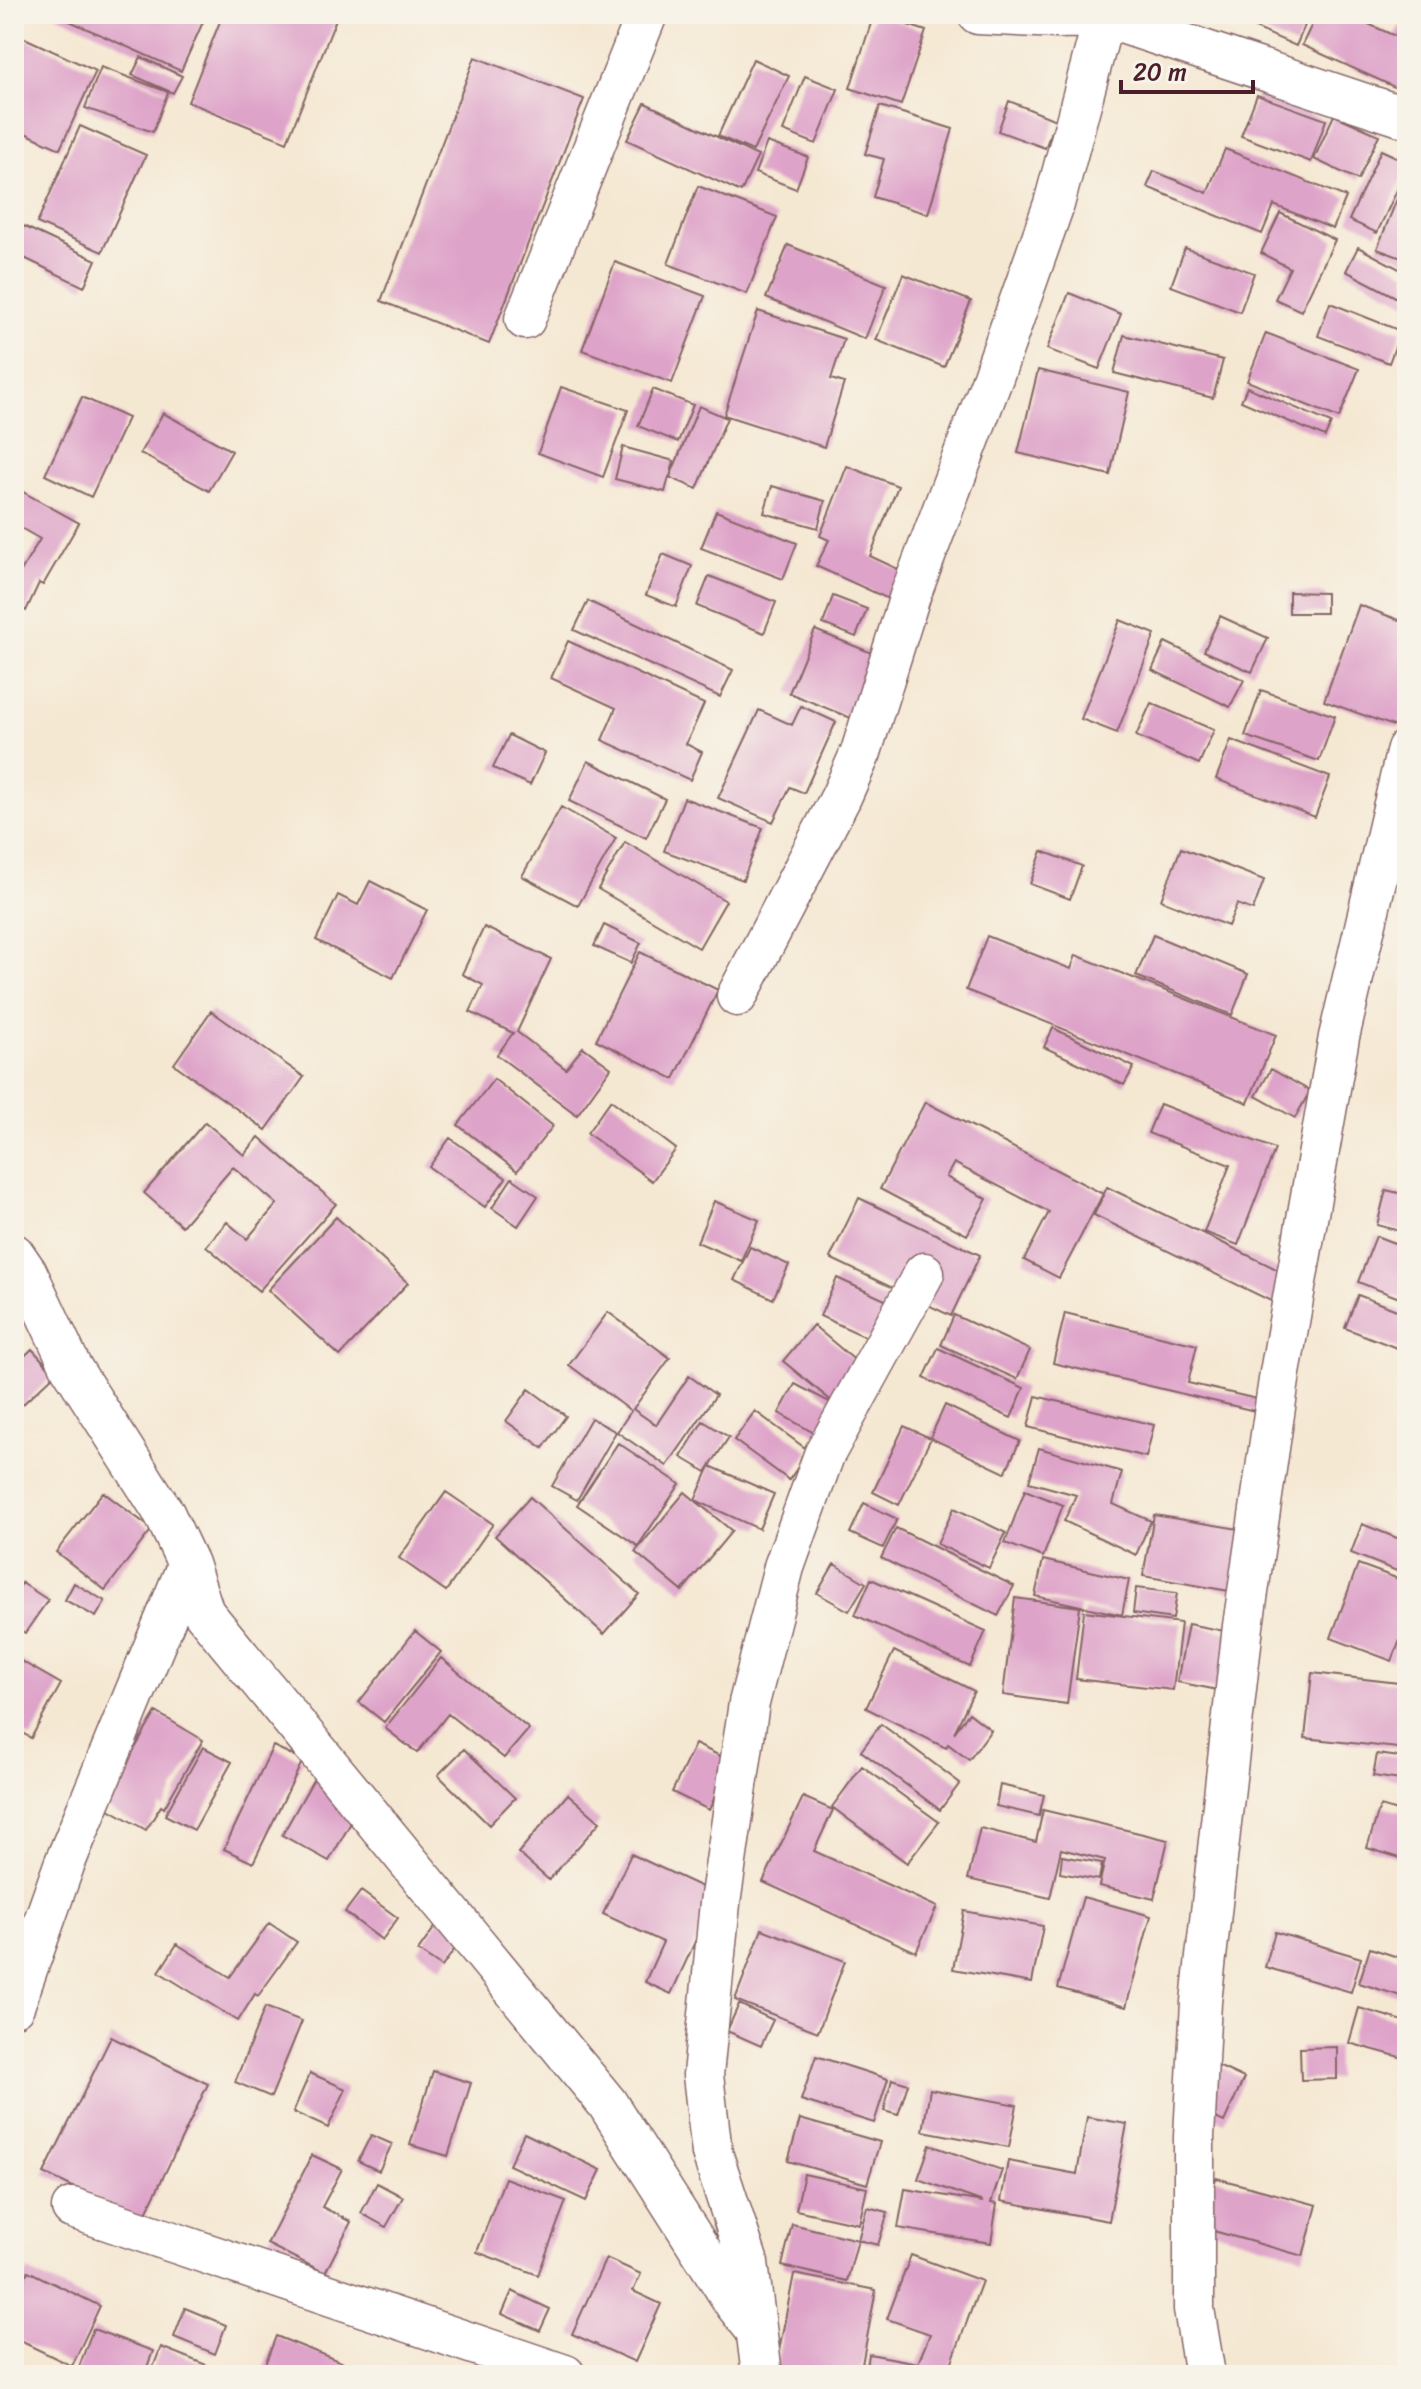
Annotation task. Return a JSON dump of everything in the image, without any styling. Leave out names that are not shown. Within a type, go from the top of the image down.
[{"type":"street","points":[[525,319],[647,14]]},
{"type":"street","points":[[978,14],[1057,18],[1104,15],[1406,115]]},
{"type":"street","points":[[737,996],[841,797],[861,752],[910,596],[1054,204],[1104,15]]},
{"type":"street","points":[[1205,2375],[1194,2309],[1194,2137],[1199,2032],[1215,1861],[1243,1626],[1280,1373],[1339,1037],[1407,749]]},
{"type":"street","points":[[14,1254],[27,1273],[71,1367],[150,1489],[188,1564],[204,1613],[607,2103],[735,2304],[755,2329]]},
{"type":"street","points":[[762,2375],[748,2263],[712,2153],[703,2075],[720,1903],[749,1703],[784,1567],[824,1455],[924,1273]]},
{"type":"street","points":[[14,2006],[64,1865],[188,1564]]},
{"type":"street","points":[[72,2208],[565,2375]]},
{"type":"building","points":[[54,14],[185,14],[203,22],[181,71]]},
{"type":"building","points":[[223,14],[338,14],[287,142],[188,102]]},
{"type":"building","points":[[874,14],[926,31],[901,105],[850,88]]},
{"type":"building","points":[[1238,14],[1309,16],[1296,46],[1235,19]]},
{"type":"building","points":[[1317,14],[1346,14],[1395,36],[1407,14],[1407,78],[1401,90],[1302,45]]},
{"type":"building","points":[[16,34],[96,71],[60,149],[14,128]]},
{"type":"building","points":[[141,57],[182,76],[173,93],[132,75]]},
{"type":"building","points":[[475,57],[584,99],[489,344],[381,301]]},
{"type":"building","points":[[753,59],[789,76],[753,151],[718,136]]},
{"type":"building","points":[[101,67],[168,92],[153,132],[85,108]]},
{"type":"building","points":[[805,76],[838,89],[816,144],[783,131]]},
{"type":"building","points":[[1257,95],[1326,120],[1311,162],[1241,136]]},
{"type":"building","points":[[1009,101],[1056,120],[1045,148],[998,131]]},
{"type":"building","points":[[645,103],[758,156],[741,192],[627,140]]},
{"type":"building","points":[[880,106],[953,129],[928,214],[873,197],[884,159],[865,154]]},
{"type":"building","points":[[1334,115],[1379,135],[1358,180],[1314,159]]},
{"type":"building","points":[[80,126],[146,155],[102,252],[37,223]]},
{"type":"building","points":[[767,142],[808,157],[796,189],[755,173]]},
{"type":"building","points":[[1225,149],[1346,197],[1333,229],[1274,205],[1262,234],[1147,187],[1154,171],[1207,193]]},
{"type":"building","points":[[1381,150],[1407,162],[1407,169],[1377,233],[1349,220]]},
{"type":"building","points":[[1407,174],[1407,260],[1377,249]]},
{"type":"building","points":[[698,186],[777,217],[747,294],[668,264]]},
{"type":"building","points":[[1280,213],[1335,240],[1301,311],[1275,299],[1290,268],[1261,253]]},
{"type":"building","points":[[19,224],[96,260],[84,287],[14,253],[14,234]]},
{"type":"building","points":[[788,245],[886,285],[865,339],[766,298]]},
{"type":"building","points":[[1358,247],[1407,273],[1407,303],[1346,271]]},
{"type":"building","points":[[1185,248],[1254,273],[1240,312],[1171,286]]},
{"type":"building","points":[[615,262],[705,296],[672,383],[582,350]]},
{"type":"building","points":[[903,274],[971,301],[944,367],[876,340]]},
{"type":"building","points":[[1069,293],[1121,314],[1099,369],[1047,349]]},
{"type":"building","points":[[1330,303],[1401,331],[1389,363],[1318,336]]},
{"type":"building","points":[[758,311],[844,339],[831,379],[844,383],[824,447],[724,415]]},
{"type":"building","points":[[1266,333],[1359,369],[1339,418],[1247,381]]},
{"type":"building","points":[[1124,335],[1223,360],[1213,398],[1114,373]]},
{"type":"building","points":[[1038,370],[1129,392],[1110,475],[1018,453]]},
{"type":"building","points":[[561,387],[628,410],[603,477],[538,453]]},
{"type":"building","points":[[1247,387],[1331,423],[1325,437],[1241,401]]},
{"type":"building","points":[[653,389],[693,405],[678,442],[638,426]]},
{"type":"building","points":[[82,397],[128,418],[91,497],[45,475]]},
{"type":"building","points":[[699,406],[727,418],[697,489],[669,477],[665,492],[615,479],[623,447],[674,461],[670,477]]},
{"type":"building","points":[[163,413],[232,451],[209,491],[140,453]]},
{"type":"building","points":[[847,466],[898,486],[870,556],[917,578],[904,606],[816,566],[829,540],[820,536]]},
{"type":"building","points":[[772,486],[825,501],[818,528],[764,513]]},
{"type":"building","points":[[14,487],[79,523],[43,585],[39,583],[26,611],[14,605],[14,567],[21,571],[40,539],[14,524]]},
{"type":"building","points":[[716,511],[797,543],[783,579],[701,548]]},
{"type":"building","points":[[663,554],[692,566],[676,607],[646,595]]},
{"type":"building","points":[[709,576],[776,602],[764,633],[697,606]]},
{"type":"building","points":[[1289,592],[1326,593],[1326,613],[1289,613]]},
{"type":"building","points":[[833,596],[867,609],[856,637],[823,624]]},
{"type":"building","points":[[588,601],[733,670],[720,697],[574,630]]},
{"type":"building","points":[[1359,605],[1407,623],[1407,706],[1399,728],[1324,701]]},
{"type":"building","points":[[1220,616],[1268,638],[1252,672],[1204,651]]},
{"type":"building","points":[[1120,620],[1155,634],[1117,733],[1081,719]]},
{"type":"building","points":[[815,630],[899,664],[873,727],[789,693]]},
{"type":"building","points":[[568,641],[704,704],[686,744],[702,752],[690,780],[602,740],[616,708],[551,678]]},
{"type":"building","points":[[1165,642],[1244,680],[1230,707],[1152,670]]},
{"type":"building","points":[[1261,690],[1335,716],[1319,761],[1245,736]]},
{"type":"building","points":[[1151,703],[1214,730],[1199,764],[1136,736]]},
{"type":"building","points":[[801,706],[836,722],[804,793],[790,787],[773,822],[718,798],[759,710],[792,725]]},
{"type":"building","points":[[509,735],[545,753],[530,785],[493,768]]},
{"type":"building","points":[[1231,740],[1330,777],[1315,817],[1216,779]]},
{"type":"building","points":[[588,761],[665,799],[646,838],[569,801]]},
{"type":"building","points":[[684,798],[763,828],[743,880],[664,851]]},
{"type":"building","points":[[561,807],[616,838],[578,906],[522,876]]},
{"type":"building","points":[[625,842],[726,901],[699,948],[598,889]]},
{"type":"building","points":[[1181,848],[1264,880],[1253,910],[1237,904],[1228,926],[1161,900]]},
{"type":"building","points":[[1042,851],[1082,866],[1070,899],[1030,884]]},
{"type":"building","points":[[370,881],[427,910],[393,978],[316,940],[338,895],[358,905]]},
{"type":"building","points":[[604,925],[641,943],[631,963],[594,946]]},
{"type":"building","points":[[484,927],[551,959],[517,1032],[566,1069],[583,1047],[611,1068],[577,1115],[497,1055],[513,1033],[470,1012],[483,985],[462,974]]},
{"type":"building","points":[[1153,935],[1248,974],[1232,1015],[1136,976]]},
{"type":"building","points":[[987,936],[1071,969],[1076,955],[1276,1035],[1248,1103],[966,990]]},
{"type":"building","points":[[640,952],[718,990],[674,1079],[596,1040]]},
{"type":"building","points":[[211,1011],[304,1077],[266,1130],[174,1064]]},
{"type":"building","points":[[1053,1028],[1134,1067],[1124,1085],[1044,1047]]},
{"type":"building","points":[[1271,1069],[1310,1091],[1295,1118],[1256,1096]]},
{"type":"building","points":[[494,1079],[553,1126],[517,1171],[458,1125]]},
{"type":"building","points":[[611,1100],[676,1149],[652,1181],[587,1133]]},
{"type":"building","points":[[925,1102],[1103,1194],[1059,1278],[1024,1260],[1049,1212],[954,1163],[946,1177],[987,1199],[967,1235],[880,1189]]},
{"type":"building","points":[[1160,1104],[1275,1149],[1238,1245],[1204,1232],[1230,1165],[1148,1133]]},
{"type":"building","points":[[205,1122],[244,1155],[259,1137],[336,1204],[259,1291],[206,1246],[227,1222],[247,1239],[277,1204],[233,1167],[182,1226],[144,1193]]},
{"type":"building","points":[[450,1138],[506,1178],[485,1207],[429,1167]]},
{"type":"building","points":[[512,1178],[538,1196],[518,1226],[492,1208]]},
{"type":"building","points":[[1107,1187],[1293,1277],[1279,1305],[1094,1215]]},
{"type":"building","points":[[1386,1190],[1407,1195],[1407,1233],[1377,1225]]},
{"type":"building","points":[[859,1198],[980,1255],[951,1316],[830,1258]]},
{"type":"building","points":[[714,1201],[759,1220],[741,1261],[697,1242]]},
{"type":"building","points":[[336,1217],[408,1283],[340,1356],[268,1290]]},
{"type":"building","points":[[1376,1236],[1407,1248],[1407,1301],[1358,1282]]},
{"type":"building","points":[[750,1247],[789,1265],[773,1299],[734,1280]]},
{"type":"building","points":[[837,1278],[907,1310],[890,1348],[820,1316]]},
{"type":"building","points":[[1358,1295],[1407,1314],[1407,1352],[1345,1328]]},
{"type":"building","points":[[608,1312],[670,1358],[633,1409],[656,1425],[689,1376],[716,1395],[667,1466],[617,1432],[631,1411],[569,1365]]},
{"type":"building","points":[[1065,1313],[1197,1345],[1188,1383],[1257,1399],[1255,1411],[1053,1363]]},
{"type":"building","points":[[954,1315],[1030,1350],[1017,1379],[941,1345]]},
{"type":"building","points":[[813,1325],[870,1373],[840,1408],[783,1361]]},
{"type":"building","points":[[938,1348],[1024,1388],[1011,1418],[924,1378]]},
{"type":"building","points":[[32,1349],[55,1374],[21,1406],[14,1399],[14,1366]]},
{"type":"building","points":[[795,1384],[839,1407],[823,1438],[779,1413]]},
{"type":"building","points":[[529,1389],[566,1416],[543,1448],[506,1421]]},
{"type":"building","points":[[1036,1396],[1154,1425],[1146,1457],[1028,1427]]},
{"type":"building","points":[[945,1405],[1020,1441],[1005,1473],[931,1438],[899,1505],[873,1492],[904,1426],[930,1438]]},
{"type":"building","points":[[755,1411],[809,1451],[789,1480],[734,1440]]},
{"type":"building","points":[[591,1418],[616,1432],[577,1500],[552,1486]]},
{"type":"building","points":[[703,1421],[729,1437],[706,1472],[681,1457]]},
{"type":"building","points":[[618,1443],[680,1484],[638,1546],[577,1505]]},
{"type":"building","points":[[1039,1448],[1122,1472],[1113,1504],[1151,1521],[1136,1555],[1064,1521],[1076,1495],[1029,1482]]},
{"type":"building","points":[[710,1466],[774,1494],[759,1529],[695,1500]]},
{"type":"building","points":[[1025,1490],[1063,1505],[1043,1557],[1005,1543]]},
{"type":"building","points":[[103,1492],[152,1529],[105,1590],[56,1552]]},
{"type":"building","points":[[446,1492],[493,1524],[446,1591],[399,1558]]},
{"type":"building","points":[[685,1492],[732,1531],[682,1591],[635,1552]]},
{"type":"building","points":[[530,1497],[639,1594],[604,1634],[495,1536]]},
{"type":"building","points":[[864,1503],[897,1519],[883,1548],[850,1533]]},
{"type":"building","points":[[954,1508],[1006,1533],[989,1568],[937,1544]]},
{"type":"building","points":[[1154,1515],[1245,1530],[1235,1592],[1143,1576]]},
{"type":"building","points":[[1362,1524],[1407,1542],[1407,1575],[1351,1553]]},
{"type":"building","points":[[896,1528],[1014,1586],[998,1616],[881,1558]]},
{"type":"building","points":[[1043,1560],[1129,1580],[1122,1615],[1035,1596]]},
{"type":"building","points":[[834,1564],[866,1583],[849,1611],[817,1593]]},
{"type":"building","points":[[1358,1564],[1407,1582],[1407,1622],[1392,1661],[1331,1638]]},
{"type":"building","points":[[871,1579],[986,1631],[970,1667],[855,1615]]},
{"type":"building","points":[[22,1583],[48,1600],[25,1633],[14,1626],[14,1595]]},
{"type":"building","points":[[74,1583],[105,1601],[96,1617],[65,1600]]},
{"type":"building","points":[[1136,1588],[1177,1593],[1173,1619],[1133,1613]]},
{"type":"building","points":[[1015,1598],[1080,1607],[1067,1704],[1003,1695]]},
{"type":"building","points":[[1084,1611],[1181,1623],[1173,1690],[1076,1679]]},
{"type":"building","points":[[1188,1624],[1230,1632],[1218,1690],[1177,1682]]},
{"type":"building","points":[[415,1631],[441,1652],[384,1722],[359,1702]]},
{"type":"building","points":[[894,1651],[974,1691],[954,1733],[969,1713],[991,1730],[969,1760],[948,1744],[946,1748],[866,1708]]},
{"type":"building","points":[[14,1657],[61,1684],[31,1738],[14,1728]]},
{"type":"building","points":[[441,1658],[529,1729],[504,1758],[448,1714],[417,1753],[385,1728]]},
{"type":"building","points":[[1312,1673],[1407,1684],[1407,1749],[1305,1738]]},
{"type":"building","points":[[156,1712],[203,1740],[164,1808],[161,1806],[146,1830],[102,1805]]},
{"type":"building","points":[[881,1724],[960,1783],[940,1810],[861,1751]]},
{"type":"building","points":[[695,1744],[731,1761],[709,1810],[672,1792]]},
{"type":"building","points":[[273,1746],[303,1760],[253,1863],[224,1849]]},
{"type":"building","points":[[203,1747],[232,1762],[194,1830],[165,1815]]},
{"type":"building","points":[[464,1749],[515,1798],[489,1825],[438,1775]]},
{"type":"building","points":[[1377,1754],[1407,1758],[1407,1781],[1373,1776]]},
{"type":"building","points":[[321,1766],[368,1793],[329,1861],[282,1835]]},
{"type":"building","points":[[862,1766],[939,1822],[907,1863],[832,1807]]},
{"type":"building","points":[[1000,1785],[1044,1795],[1039,1816],[996,1806]]},
{"type":"building","points":[[568,1794],[600,1822],[549,1880],[518,1853]]},
{"type":"building","points":[[803,1797],[833,1810],[814,1851],[937,1907],[916,1952],[763,1882]]},
{"type":"building","points":[[1380,1806],[1407,1814],[1407,1860],[1367,1848]]},
{"type":"building","points":[[1043,1810],[1168,1840],[1154,1899],[1099,1886],[1105,1860],[1061,1849],[1050,1898],[968,1879],[980,1828],[1036,1842]]},
{"type":"building","points":[[631,1854],[717,1894],[671,1994],[645,1982],[663,1942],[603,1914]]},
{"type":"building","points":[[1062,1856],[1102,1863],[1099,1880],[1060,1873]]},
{"type":"building","points":[[361,1891],[398,1918],[382,1940],[345,1912]]},
{"type":"building","points":[[1083,1897],[1151,1916],[1126,2007],[1058,1988]]},
{"type":"building","points":[[447,1910],[470,1927],[442,1967],[418,1951]]},
{"type":"building","points":[[964,1911],[1043,1926],[1032,1983],[953,1969]]},
{"type":"building","points":[[269,1923],[297,1942],[258,1996],[255,1994],[238,2021],[159,1972],[177,1944],[230,1977]]},
{"type":"building","points":[[762,1929],[845,1961],[818,2032],[735,2000]]},
{"type":"building","points":[[1275,1932],[1361,1958],[1351,1992],[1265,1967]]},
{"type":"building","points":[[1370,1948],[1407,1960],[1407,1998],[1359,1983]]},
{"type":"building","points":[[739,2004],[773,2020],[761,2046],[727,2031]]},
{"type":"building","points":[[265,2007],[302,2021],[271,2097],[235,2082]]},
{"type":"building","points":[[1359,2008],[1407,2022],[1407,2059],[1349,2043]]},
{"type":"building","points":[[111,2037],[208,2084],[142,2221],[44,2173]]},
{"type":"building","points":[[1337,2047],[1337,2079],[1301,2080],[1300,2048]]},
{"type":"building","points":[[816,2056],[888,2079],[874,2123],[801,2100]]},
{"type":"building","points":[[1218,2066],[1244,2078],[1224,2122],[1198,2110]]},
{"type":"building","points":[[433,2071],[471,2083],[448,2156],[410,2145]]},
{"type":"building","points":[[310,2073],[346,2089],[328,2128],[293,2112]]},
{"type":"building","points":[[892,2079],[908,2084],[898,2115],[884,2111]]},
{"type":"building","points":[[930,2089],[1017,2105],[1009,2147],[923,2131]]},
{"type":"building","points":[[1087,2117],[1127,2124],[1109,2221],[1001,2201],[1008,2161],[1077,2174]]},
{"type":"building","points":[[800,2119],[880,2142],[867,2184],[788,2161]]},
{"type":"building","points":[[524,2133],[601,2170],[586,2201],[509,2165]]},
{"type":"building","points":[[371,2135],[392,2144],[379,2171],[358,2161]]},
{"type":"building","points":[[930,2145],[1002,2170],[991,2203],[997,2204],[991,2243],[898,2228],[905,2189],[983,2202],[918,2179]]},
{"type":"building","points":[[312,2155],[342,2169],[322,2207],[351,2222],[325,2273],[267,2244]]},
{"type":"building","points":[[804,2174],[867,2188],[859,2224],[796,2210]]},
{"type":"building","points":[[505,2178],[566,2201],[538,2275],[477,2252]]},
{"type":"building","points":[[1216,2178],[1317,2205],[1303,2256],[1203,2228]]},
{"type":"building","points":[[377,2183],[403,2197],[386,2227],[361,2213]]},
{"type":"building","points":[[867,2207],[888,2212],[878,2245],[858,2240]]},
{"type":"building","points":[[792,2224],[858,2240],[847,2281],[782,2266]]},
{"type":"building","points":[[911,2255],[982,2281],[947,2375],[866,2375],[869,2354],[918,2363],[930,2334],[887,2319]]},
{"type":"building","points":[[606,2258],[641,2274],[633,2291],[661,2304],[635,2362],[572,2334]]},
{"type":"building","points":[[28,2271],[100,2306],[72,2366],[14,2338],[14,2301]]},
{"type":"building","points":[[794,2274],[876,2290],[860,2375],[797,2375],[775,2371]]},
{"type":"building","points":[[512,2291],[550,2309],[540,2331],[502,2314]]},
{"type":"building","points":[[185,2308],[226,2325],[215,2354],[174,2337]]},
{"type":"building","points":[[93,2329],[153,2351],[144,2375],[76,2375]]},
{"type":"building","points":[[276,2336],[344,2363],[340,2375],[261,2375]]},
{"type":"building","points":[[161,2347],[214,2368],[211,2375],[150,2375]]}]
